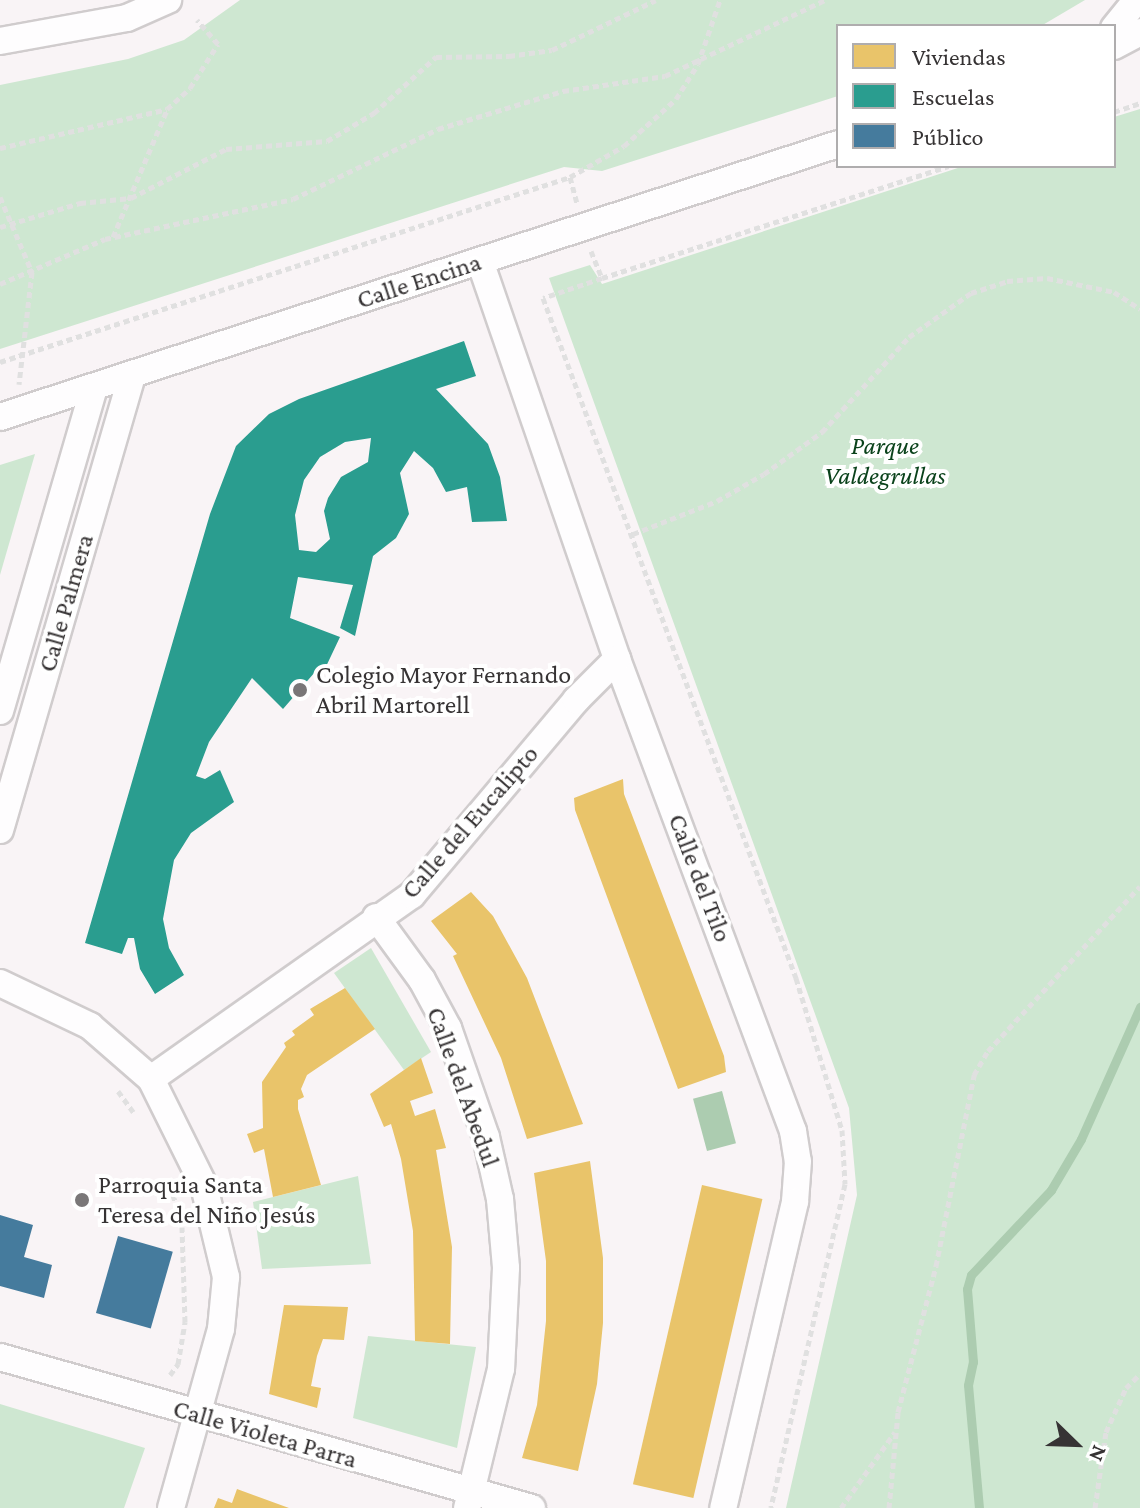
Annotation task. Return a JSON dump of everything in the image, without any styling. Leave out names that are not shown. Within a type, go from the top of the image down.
[{"type":"street","points":[[0,41],[127,18],[168,0]]},
{"type":"street","points":[[1116,26],[1137,0]]},
{"type":"street","points":[[1116,45],[1140,32]]},
{"type":"street","points":[[1116,55],[1140,49]]},
{"type":"street","name":"Calle Encina","points":[[0,417],[836,145]]},
{"type":"street","name":"Calle del Tilo","points":[[480,261],[617,659],[783,1100],[798,1161],[795,1202],[723,1508]]},
{"type":"street","name":"Calle Palmera","points":[[0,830],[132,375]]},
{"type":"street","name":"Calle Palmera","points":[[0,711],[94,388]]},
{"type":"street","name":"Calle del Eucalipto","points":[[151,1079],[376,917],[412,895],[576,700],[617,659]]},
{"type":"street","name":"Calle del Abedul","points":[[376,917],[422,980],[448,1028],[486,1137],[500,1199],[506,1268],[501,1369],[470,1500]]},
{"type":"street","points":[[0,983],[90,1026],[151,1079],[204,1186],[226,1277],[221,1329],[171,1508]]},
{"type":"street","name":"Calle Violeta Parra","points":[[0,1357],[199,1415],[470,1500],[532,1508]]},
{"type":"path","points":[[0,227],[80,203],[131,198],[226,149],[327,141],[374,113],[436,57],[552,50],[656,0]]},
{"type":"path","points":[[570,177],[647,129],[676,99],[698,64],[720,0]]},
{"type":"path","points":[[0,284],[112,238],[293,199],[438,129],[563,91],[665,76],[698,64],[825,0]]},
{"type":"path","points":[[112,238],[167,109],[190,88],[218,44],[197,20]]},
{"type":"path","points":[[1116,111],[1140,103]]},
{"type":"path","points":[[0,148],[167,109]]},
{"type":"path","points":[[0,197],[13,221],[32,272],[19,385]]},
{"type":"path","points":[[633,534],[717,501],[764,474],[822,432],[909,337],[971,293],[1007,281],[1047,278],[1114,292],[1140,309]]},
{"type":"path","points":[[889,1508],[896,1431],[974,1075],[988,1051],[1140,886]]},
{"type":"path","points":[[107,1081],[141,1123]]},
{"type":"path","points":[[165,1175],[181,1216],[187,1279],[178,1364]]},
{"type":"path","points":[[1095,1508],[1110,1423],[1126,1388],[1140,1374]]},
{"type":"path","points":[[841,1508],[896,1431]]},
{"type":"green space","points":[[240,0],[1085,0],[1044,24],[836,24],[836,97],[602,171],[564,167],[0,349],[0,85],[128,59],[184,40]]},
{"type":"green space","name":"Parque Valdegrullas","points":[[1140,109],[1140,1508],[786,1508],[857,1195],[849,1108],[549,278],[590,265],[602,284],[958,168],[1116,168],[1116,116]]},
{"type":"green space","points":[[35,454],[0,575],[0,465]]},
{"type":"green space","points":[[371,948],[431,1052],[404,1070],[334,973]]},
{"type":"green space","points":[[358,1176],[371,1264],[262,1269],[253,1202]]},
{"type":"green space","points":[[368,1336],[476,1347],[457,1448],[353,1418]]},
{"type":"green space","points":[[0,1404],[145,1448],[124,1508],[0,1508]]},
{"type":"shaded area","points":[[722,1091],[736,1143],[707,1151],[693,1099]]},
{"type":"building: Viviendas","points":[[623,779],[624,794],[724,1056],[726,1072],[678,1089],[575,810],[574,798]]},
{"type":"building: Viviendas","points":[[471,892],[493,916],[527,978],[583,1124],[527,1139],[501,1058],[453,956],[457,954],[431,921]]},
{"type":"building: Viviendas","points":[[345,988],[375,1029],[307,1075],[301,1089],[304,1097],[298,1100],[298,1109],[321,1185],[273,1197],[264,1149],[254,1153],[247,1134],[263,1128],[262,1082],[286,1047],[284,1043],[295,1035],[292,1031],[314,1015],[310,1009]]},
{"type":"building: Viviendas","points":[[421,1058],[433,1093],[410,1101],[415,1116],[435,1109],[446,1148],[436,1150],[452,1247],[450,1344],[415,1341],[413,1231],[401,1159],[391,1124],[384,1127],[370,1094]]},
{"type":"building: Viviendas","points":[[590,1161],[603,1258],[603,1323],[597,1384],[578,1471],[522,1458],[537,1405],[546,1321],[546,1261],[534,1173]]},
{"type":"building: Viviendas","points":[[702,1185],[762,1199],[693,1498],[633,1484]]},
{"type":"building: Viviendas","points":[[284,1305],[348,1307],[344,1340],[323,1339],[317,1356],[311,1386],[321,1388],[317,1408],[269,1394]]},
{"type":"building: Viviendas","points":[[237,1489],[289,1508],[214,1508],[218,1498],[232,1503]]},
{"type":"building: Escuelas","points":[[464,341],[476,376],[436,389],[488,444],[500,477],[507,521],[472,522],[467,487],[446,492],[433,468],[414,451],[400,473],[409,514],[396,538],[373,556],[355,636],[340,628],[353,585],[298,577],[290,618],[340,637],[322,675],[315,672],[283,709],[252,678],[209,742],[196,776],[205,779],[220,770],[234,802],[191,833],[174,860],[163,919],[169,948],[184,975],[155,994],[140,969],[134,938],[128,938],[122,954],[85,943],[210,514],[236,446],[269,414],[299,399]],"holes":[[[371,438],[368,462],[341,477],[328,498],[324,511],[330,539],[316,552],[299,550],[295,515],[304,480],[320,457],[345,442]]]},
{"type":"building: Público","points":[[0,1215],[33,1225],[24,1257],[52,1265],[44,1298],[0,1286]]},
{"type":"building: Público","points":[[118,1236],[173,1252],[151,1329],[96,1313]]},
{"type":"waterway","points":[[979,1508],[968,1385],[973,1362],[967,1289],[971,1275],[1051,1190],[1081,1139],[1140,1007]]},
{"type":"place","name":"Colegio Mayor Fernando Abril Martorell","points":[[300,690]]},
{"type":"place","name":"Parroquia Santa Teresa del Niño Jesús","points":[[82,1200]]}]
